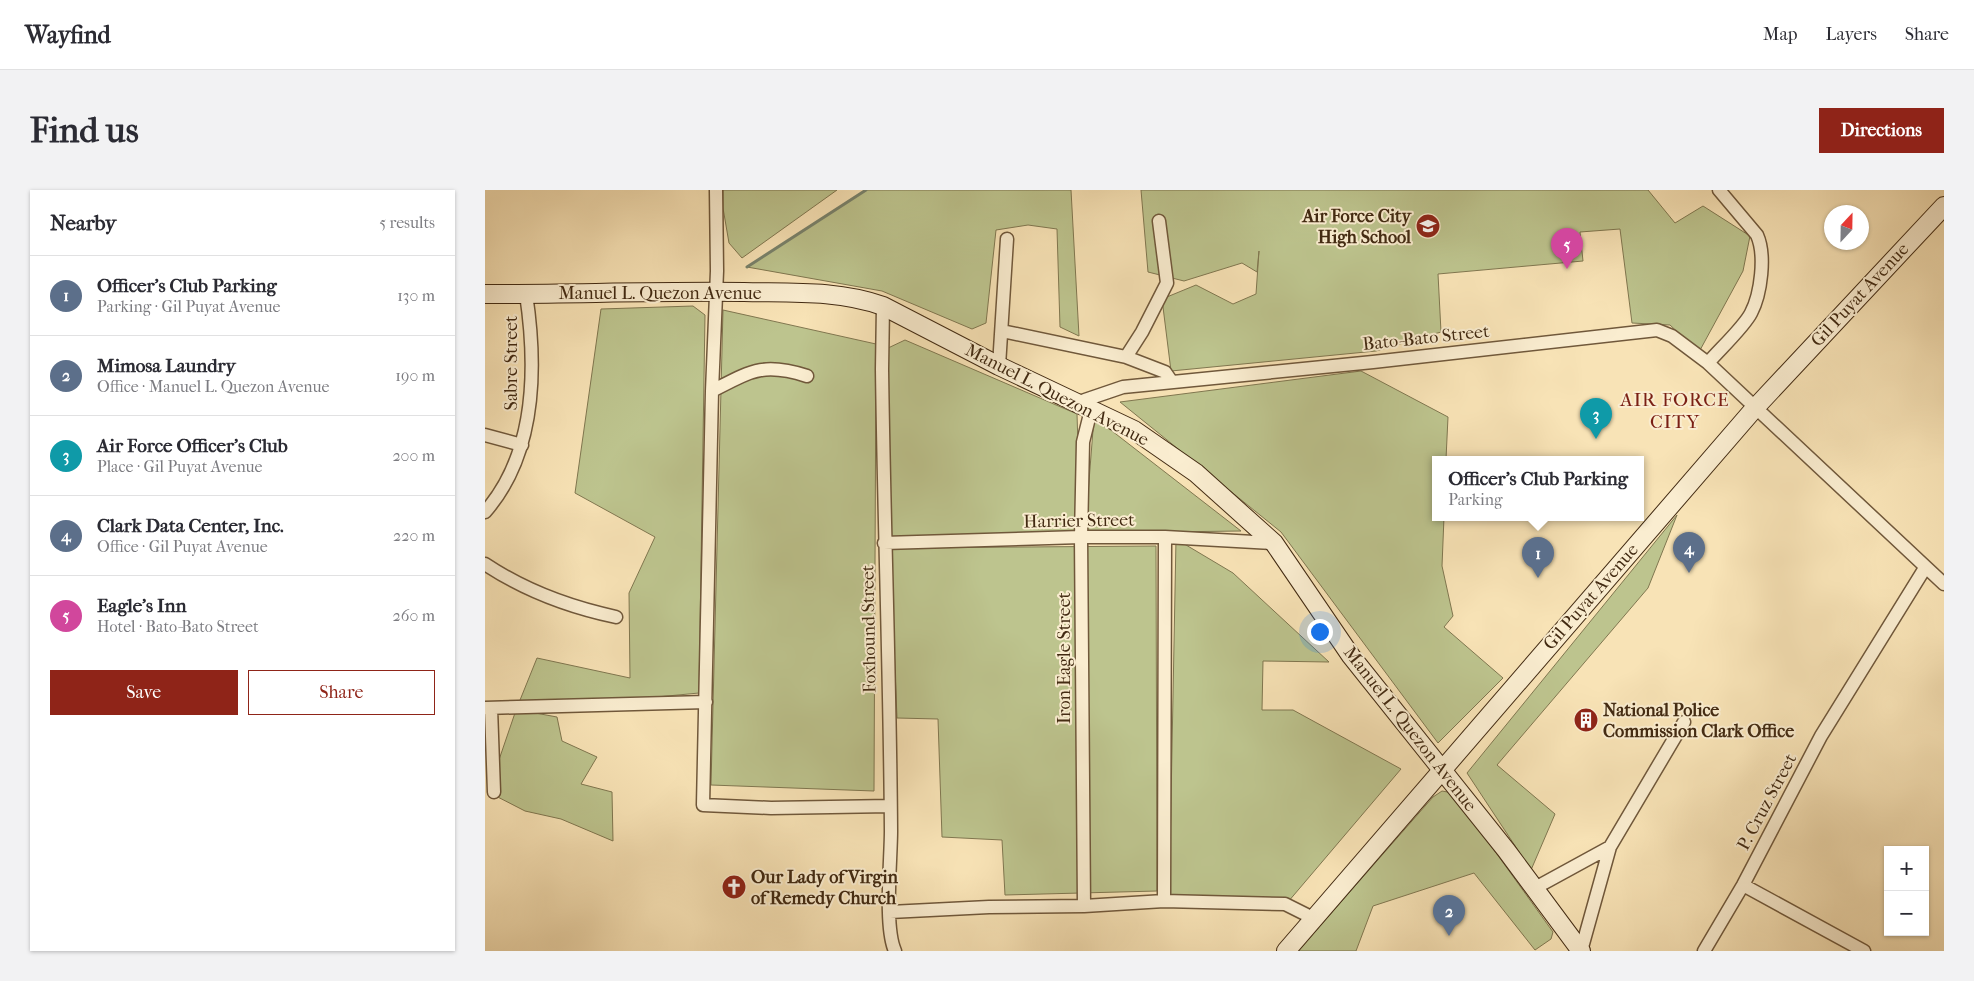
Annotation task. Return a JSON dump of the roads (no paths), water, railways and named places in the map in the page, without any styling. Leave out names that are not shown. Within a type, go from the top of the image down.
[{"type":"street","points":[[716,190],[717,292],[712,391],[703,805],[779,808],[890,806]]},
{"type":"street","points":[[1708,363],[1751,314],[1763,262],[1761,244],[1757,235],[1719,190]]},
{"type":"street","name":"Gil Puyat Avenue","points":[[1286,951],[1754,409],[1944,206]]},
{"type":"street","points":[[1125,357],[1142,332],[1167,283],[1159,221]]},
{"type":"street","points":[[999,366],[1007,239]]},
{"type":"street","name":"Manuel L. Quezon Avenue","points":[[485,294],[717,292],[833,294],[863,299],[883,306],[999,366],[1134,430],[1196,473],[1274,543],[1351,656],[1443,770],[1535,888],[1581,951]]},
{"type":"street","name":"Sabre Street","points":[[485,512],[497,498],[522,446],[530,410],[531,338],[526,294]]},
{"type":"street","name":"Foxhound Street","points":[[883,306],[884,543],[890,806],[890,912],[892,944],[895,951]]},
{"type":"street","name":"Bato-Bato Street","points":[[1083,407],[1123,387],[1657,330],[1671,336],[1708,363],[1754,409],[1944,584]]},
{"type":"street","points":[[1002,331],[1125,357],[1165,372],[1172,382]]},
{"type":"street","points":[[712,391],[755,369],[774,368],[807,376]]},
{"type":"street","name":"Iron Eagle Street","points":[[1083,407],[1081,537],[1084,906]]},
{"type":"street","points":[[485,435],[522,446]]},
{"type":"street","name":"Harrier Street","points":[[884,543],[1081,537],[1165,537],[1274,543]]},
{"type":"street","points":[[1164,901],[1165,537]]},
{"type":"street","points":[[485,564],[512,582],[576,607],[616,617]]},
{"type":"street","name":"P. Cruz Street","points":[[1704,951],[1743,884],[1821,736],[1925,568]]},
{"type":"street","points":[[494,792],[488,708],[706,702]]},
{"type":"street","points":[[1581,951],[1610,847],[1684,722]]},
{"type":"street","points":[[1535,888],[1610,847]]},
{"type":"street","points":[[1743,884],[1865,951]]},
{"type":"street","points":[[890,912],[989,907],[1084,906],[1164,901],[1285,904],[1315,919]]},
{"type":"waterway","points":[[747,267],[866,190]]},
{"type":"place","name":"Air Force City High School","points":[[1428,226]]},
{"type":"place","name":"Eagle's Inn","points":[[1567,269]]},
{"type":"place","name":"Air Force Officer's Club","points":[[1596,439]]},
{"type":"place","name":"Clark Data Center, Inc.","points":[[1689,573]]},
{"type":"place","name":"Officer's Club Parking","points":[[1538,578]]},
{"type":"place","name":"National Police Commission Clark Office","points":[[1586,720]]},
{"type":"place","name":"Our Lady of Virgin of Remedy Church","points":[[734,887]]},
{"type":"place","name":"Mimosa Laundry","points":[[1449,936]]},
{"type":"district","name":"AIR FORCE CITY","points":[[1675,411]]}]
